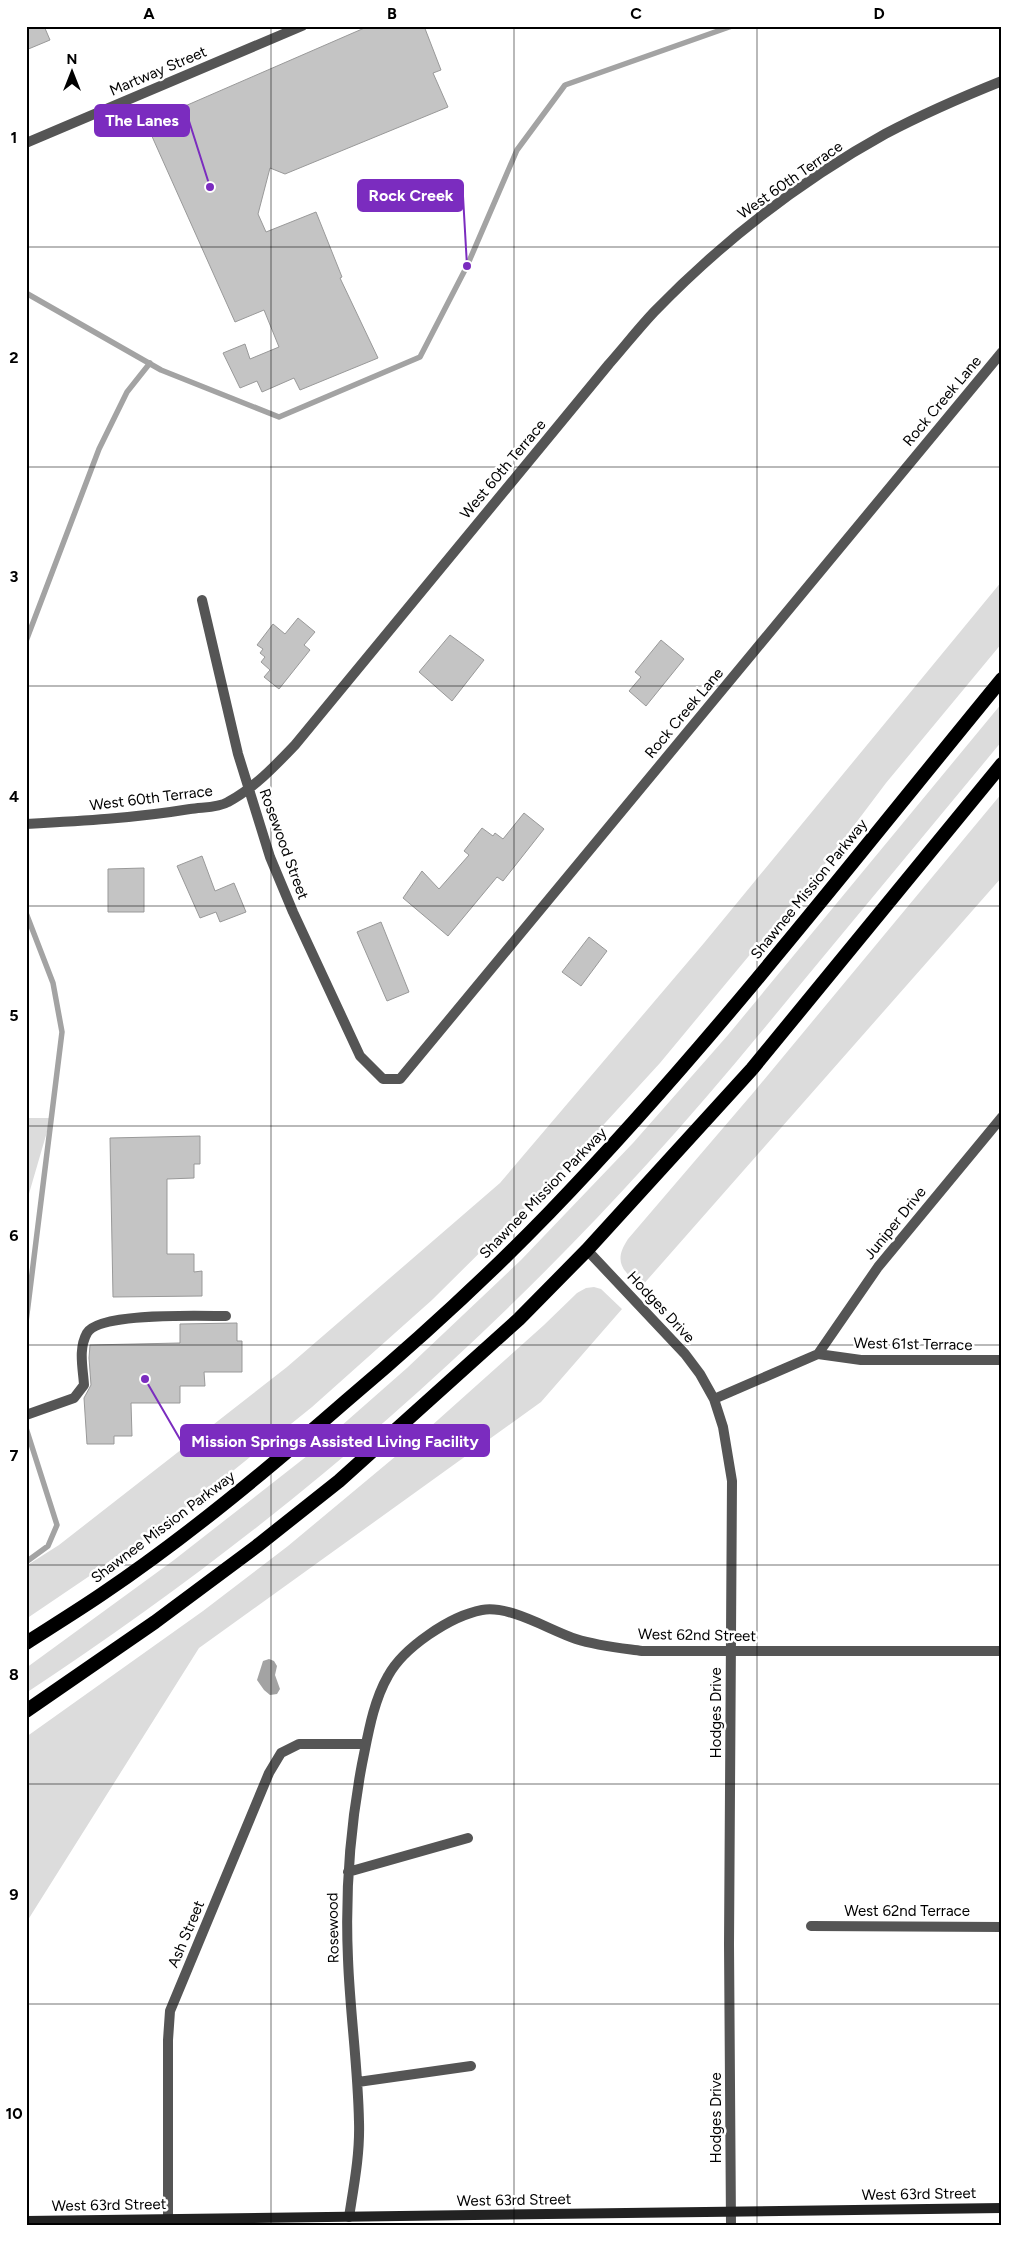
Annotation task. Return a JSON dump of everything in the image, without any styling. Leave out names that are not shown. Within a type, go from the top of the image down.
[{"type":"highway","name":"Shawnee Mission Parkway","points":[[26,1643],[104,1593],[204,1519],[389,1365],[474,1288],[624,1132],[727,1014],[1002,679]]},
{"type":"highway","points":[[26,1711],[155,1622],[257,1546],[339,1481],[519,1319],[587,1250],[752,1069],[1002,764]]},
{"type":"main road","name":"West 63rd Street","points":[[26,2221],[168,2222],[349,2217],[1002,2208]]},
{"type":"street","name":"Martway Street","points":[[26,143],[302,26]]},
{"type":"street","name":"West 60th Terrace","points":[[26,824],[105,820],[179,811],[226,803],[248,789],[294,745],[641,327],[705,263],[769,210],[826,170],[884,135],[935,109],[1002,81]]},
{"type":"street","name":"Rock Creek Lane","points":[[383,1079],[400,1080],[418,1059],[1002,352]]},
{"type":"street","name":"Rosewood Street","points":[[202,600],[216,665],[248,789],[270,857],[339,1015],[360,1056],[383,1079]]},
{"type":"street","name":"Juniper Drive","points":[[818,1354],[878,1267],[1002,1117]]},
{"type":"street","name":"Hodges Drive","points":[[587,1250],[685,1354],[700,1374],[714,1399],[723,1427],[732,1481],[731,2225]]},
{"type":"street","points":[[26,1414],[74,1398],[84,1385],[81,1348],[88,1331],[99,1324],[117,1319],[226,1316]]},
{"type":"street","name":"West 61st Terrace","points":[[818,1354],[861,1360],[1002,1360]]},
{"type":"street","points":[[714,1399],[818,1354]]},
{"type":"street","name":"West 62nd Street","points":[[409,1650],[440,1627],[482,1610],[514,1613],[571,1637],[603,1646],[642,1650],[1002,1650]]},
{"type":"street","name":"Rosewood","points":[[349,2217],[359,2152],[358,2082],[348,1960],[348,1872],[356,1799],[366,1744],[380,1691],[389,1674],[409,1650]]},
{"type":"street","name":"Ash Street","points":[[168,2222],[168,2040],[170,2011],[269,1774],[281,1753],[299,1744],[366,1744]]},
{"type":"street","points":[[348,1872],[468,1838]]},
{"type":"street","name":"West 62nd Terrace","points":[[811,1926],[1002,1927]]},
{"type":"street","points":[[358,2082],[471,2066]]},
{"type":"shaded area","points":[[1002,581],[1002,643],[886,783],[822,868],[660,1063],[551,1182],[432,1300],[312,1407],[153,1533],[26,1619],[26,1566],[59,1545],[287,1367],[500,1183],[704,943]]},
{"type":"shaded area","points":[[1002,703],[1002,741],[708,1096],[578,1238],[431,1381],[354,1448],[275,1513],[194,1575],[26,1693],[26,1668],[174,1560],[307,1456],[407,1368],[521,1260],[633,1143],[728,1035]]},
{"type":"shaded area","points":[[1002,793],[1002,877],[641,1287],[622,1266],[621,1254],[628,1239],[753,1093]]},
{"type":"shaded area","points":[[26,1118],[51,1118],[26,1204]]},
{"type":"shaded area","points":[[594,1287],[601,1289],[622,1309],[541,1402],[199,1648],[26,1923],[26,1737],[203,1611],[288,1546],[420,1436],[577,1293],[586,1288]]},
{"type":"shaded area","points":[[269,1659],[274,1661],[277,1666],[275,1675],[280,1689],[277,1694],[270,1695],[257,1680],[263,1661]]},
{"type":"building","points":[[26,26],[44,26],[50,40],[26,50]]},
{"type":"building","points":[[369,26],[424,26],[441,70],[433,73],[448,107],[285,174],[270,168],[258,214],[266,232],[316,212],[342,277],[340,278],[378,358],[300,390],[294,378],[262,392],[257,381],[240,388],[223,353],[245,344],[250,359],[279,347],[264,310],[235,322],[146,123]]},
{"type":"building","points":[[298,618],[315,632],[304,645],[310,650],[279,689],[264,677],[270,670],[261,662],[265,657],[260,653],[263,649],[257,645],[273,624],[285,634]]},
{"type":"building","points":[[450,635],[484,660],[452,701],[419,672]]},
{"type":"building","points":[[661,640],[684,659],[646,706],[629,691],[641,677],[635,672]]},
{"type":"building","points":[[524,813],[544,829],[503,881],[497,877],[448,936],[403,898],[422,871],[439,889],[469,855],[464,851],[482,828],[493,836],[495,833],[503,839]]},
{"type":"building","points":[[202,856],[215,891],[234,883],[246,912],[220,922],[216,912],[200,918],[177,866]]},
{"type":"building","points":[[144,868],[144,912],[108,912],[108,869]]},
{"type":"building","points":[[381,922],[409,992],[387,1001],[357,932]]},
{"type":"building","points":[[589,937],[607,951],[581,986],[562,972]]},
{"type":"building","points":[[200,1136],[200,1164],[194,1164],[194,1178],[167,1179],[167,1254],[194,1254],[194,1272],[202,1271],[202,1296],[113,1297],[110,1138]]},
{"type":"building","points":[[237,1323],[237,1341],[242,1341],[242,1372],[204,1372],[205,1386],[180,1386],[180,1403],[131,1403],[132,1436],[114,1436],[114,1444],[87,1444],[84,1398],[91,1385],[90,1345],[180,1343],[180,1324]]},
{"type":"waterway","points":[[26,293],[161,370],[279,417],[420,357],[467,266],[517,150],[565,85],[732,26]]},
{"type":"waterway","points":[[26,641],[99,449],[127,392],[150,363]]},
{"type":"waterway","points":[[26,913],[53,983],[62,1032],[26,1322]]},
{"type":"waterway","points":[[26,1428],[57,1525],[48,1546],[26,1562]]},
{"type":"place","name":"The Lanes","points":[[210,187]]},
{"type":"place","name":"Rock Creek","points":[[467,266]]},
{"type":"place","name":"Mission Springs Assisted Living Facility","points":[[145,1379]]}]
